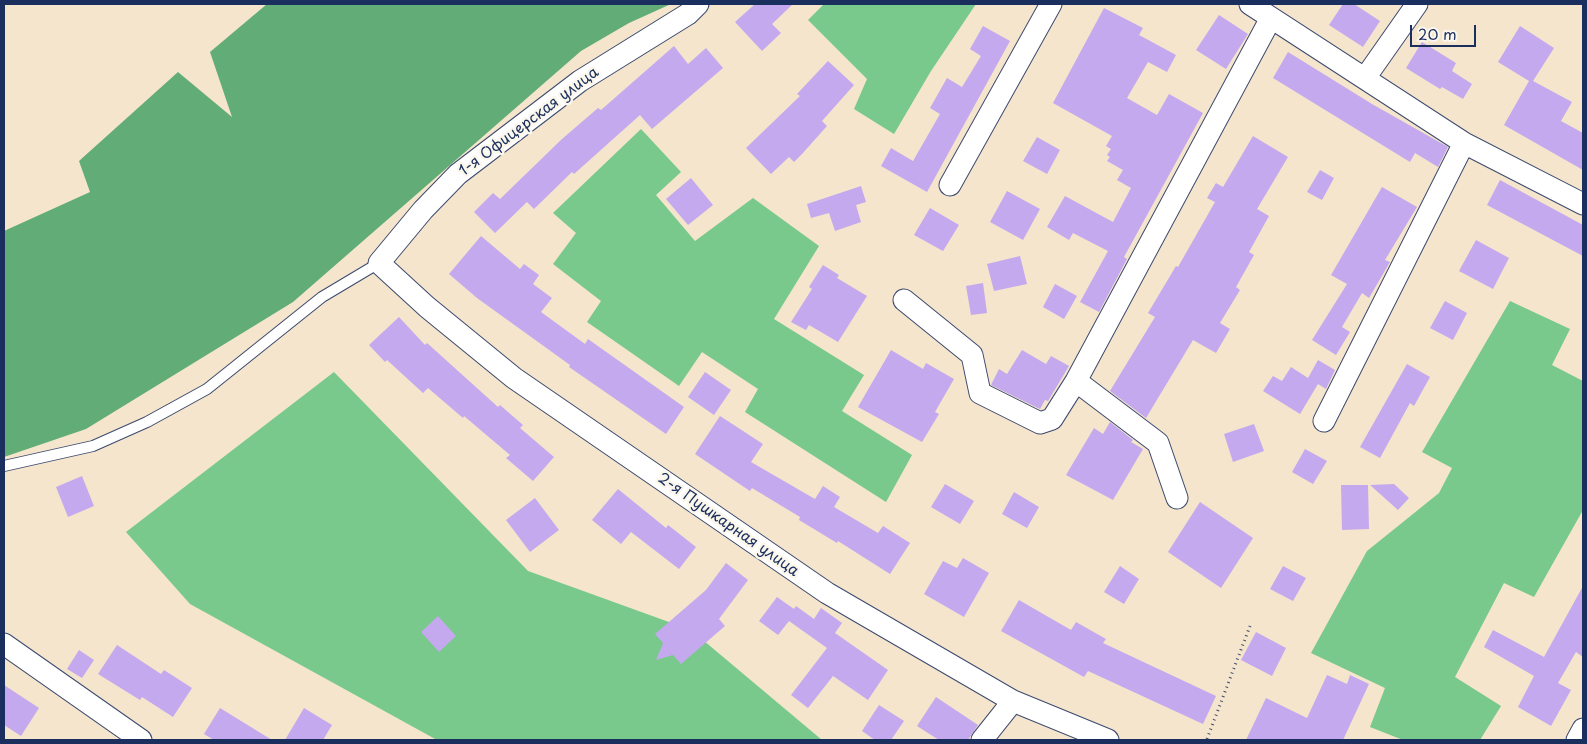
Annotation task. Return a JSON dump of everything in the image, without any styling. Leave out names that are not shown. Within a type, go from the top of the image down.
[{"type":"street","name":"1-я Офицерская улица","points":[[379,263],[423,210],[458,174],[580,81],[681,18],[698,4]]},
{"type":"street","points":[[950,185],[1051,4]]},
{"type":"street","points":[[1250,4],[1464,143],[1583,204]]},
{"type":"street","points":[[1365,78],[1417,4]]},
{"type":"street","points":[[904,300],[972,355],[980,393],[1040,423],[1052,419],[1076,381],[1271,18]]},
{"type":"street","points":[[1324,422],[1464,143]]},
{"type":"street","name":"2-я Пушкарная улица","points":[[379,263],[427,307],[522,383],[828,594],[1013,701],[1108,740]]},
{"type":"street","points":[[1076,381],[1158,443],[1177,498]]},
{"type":"street","points":[[4,644],[140,740]]},
{"type":"street","points":[[982,740],[1013,701]]},
{"type":"street","points":[[1577,740],[1583,729]]},
{"type":"lane","points":[[4,466],[94,446],[147,422],[206,388],[322,297],[379,263]]},
{"type":"path","points":[[1207,739],[1250,626]]},
{"type":"green space","points":[[267,4],[671,4],[629,23],[581,51],[293,302],[86,429],[4,457],[4,231],[90,192],[79,161],[178,72],[232,117],[210,52]]},
{"type":"green space","points":[[824,4],[976,4],[931,71],[894,134],[854,109],[867,79],[808,20]]},
{"type":"green space","points":[[641,129],[681,172],[656,195],[695,241],[753,198],[819,246],[774,319],[864,375],[842,411],[912,455],[886,502],[745,412],[758,389],[702,352],[679,386],[587,322],[601,301],[553,264],[576,233],[553,213]]},
{"type":"green space","points":[[1510,301],[1570,329],[1552,365],[1583,381],[1583,510],[1534,597],[1504,583],[1455,677],[1501,706],[1480,740],[1403,740],[1370,727],[1385,688],[1311,653],[1367,551],[1439,493],[1452,468],[1422,452]]},
{"type":"green space","points":[[334,372],[528,571],[691,630],[822,740],[437,740],[190,604],[126,532]]},
{"type":"building","points":[[755,4],[793,4],[772,24],[781,33],[762,51],[735,22]]},
{"type":"building","points":[[1343,4],[1354,4],[1380,21],[1363,47],[1329,25]]},
{"type":"building","points":[[1104,8],[1143,28],[1139,35],[1176,55],[1167,72],[1148,62],[1127,98],[1157,115],[1169,94],[1203,113],[1124,257],[1127,259],[1099,312],[1080,302],[1108,251],[1073,233],[1069,240],[1047,227],[1065,196],[1113,222],[1131,188],[1117,180],[1123,170],[1107,161],[1110,157],[1107,155],[1111,149],[1106,146],[1112,136],[1053,103]]},
{"type":"building","points":[[1219,15],[1248,34],[1226,69],[1196,50]]},
{"type":"building","points":[[983,26],[1010,41],[927,192],[881,166],[891,148],[913,161],[940,114],[930,108],[947,78],[962,87],[981,56],[970,49]]},
{"type":"building","points":[[1520,26],[1554,48],[1533,81],[1572,102],[1561,121],[1583,133],[1583,170],[1504,125],[1529,81],[1498,62]]},
{"type":"building","points":[[1422,42],[1456,63],[1452,71],[1472,84],[1463,99],[1442,87],[1440,89],[1406,68]]},
{"type":"building","points":[[674,46],[688,64],[706,48],[723,68],[652,129],[640,115],[574,174],[572,172],[534,209],[527,202],[495,233],[474,212],[493,193],[500,199],[562,139],[598,108],[601,110]]},
{"type":"building","points":[[1288,52],[1372,104],[1448,147],[1438,167],[1415,153],[1410,162],[1273,78]]},
{"type":"building","points":[[828,61],[854,85],[822,121],[827,126],[802,154],[794,162],[789,157],[771,174],[746,148],[800,96],[797,94]]},
{"type":"building","points":[[1253,136],[1288,157],[1257,209],[1269,216],[1249,252],[1254,255],[1236,287],[1240,290],[1220,323],[1230,329],[1216,353],[1193,340],[1146,418],[1110,391],[1155,317],[1148,313],[1176,266],[1178,267],[1215,202],[1207,198],[1216,183],[1223,187]]},
{"type":"building","points":[[1037,137],[1060,150],[1047,174],[1023,161]]},
{"type":"building","points":[[1320,170],[1334,178],[1322,200],[1307,192]]},
{"type":"building","points":[[691,178],[713,205],[688,225],[666,199]]},
{"type":"building","points":[[1500,180],[1583,225],[1583,256],[1487,205]]},
{"type":"building","points":[[861,186],[866,202],[856,205],[861,222],[835,231],[829,213],[811,218],[807,204]]},
{"type":"building","points":[[1382,187],[1417,207],[1385,260],[1390,262],[1369,298],[1362,293],[1342,327],[1350,332],[1336,355],[1312,340],[1347,284],[1331,275]]},
{"type":"building","points":[[1007,191],[1040,209],[1023,240],[990,222]]},
{"type":"building","points":[[930,208],[959,225],[943,251],[914,235]]},
{"type":"building","points":[[481,236],[520,269],[524,264],[539,275],[533,284],[552,298],[541,312],[585,344],[588,339],[684,407],[666,434],[569,367],[570,365],[477,298],[449,274]]},
{"type":"building","points":[[1476,240],[1509,258],[1493,289],[1459,271]]},
{"type":"building","points":[[1020,256],[1027,284],[994,291],[987,264]]},
{"type":"building","points":[[823,265],[839,275],[837,278],[867,296],[838,342],[809,325],[806,330],[791,322],[812,289],[809,287]]},
{"type":"building","points":[[983,283],[987,313],[971,315],[966,286]]},
{"type":"building","points":[[1055,284],[1077,296],[1064,319],[1043,307]]},
{"type":"building","points":[[1445,301],[1467,313],[1453,340],[1430,328]]},
{"type":"building","points":[[399,317],[425,345],[427,343],[498,407],[500,405],[523,425],[520,428],[554,457],[533,481],[506,458],[510,455],[464,416],[463,418],[428,388],[423,393],[387,360],[385,362],[369,345]]},
{"type":"building","points":[[891,350],[923,369],[926,363],[954,379],[935,412],[939,414],[922,442],[858,407]]},
{"type":"building","points":[[1022,350],[1046,364],[1051,356],[1069,366],[1048,401],[1045,400],[1040,409],[991,385],[999,369],[1007,374]]},
{"type":"building","points":[[1318,360],[1335,370],[1326,389],[1318,384],[1300,414],[1263,391],[1273,376],[1282,381],[1291,367],[1308,378]]},
{"type":"building","points":[[1407,364],[1430,377],[1414,406],[1410,403],[1380,458],[1360,447]]},
{"type":"building","points":[[705,372],[731,390],[714,415],[688,397]]},
{"type":"building","points":[[720,416],[763,444],[751,462],[815,499],[823,486],[840,497],[834,507],[878,533],[883,526],[910,543],[890,574],[838,541],[837,543],[799,520],[800,517],[752,488],[750,491],[695,454]]},
{"type":"building","points":[[1110,422],[1133,440],[1131,442],[1143,449],[1113,500],[1066,475],[1094,428],[1103,434]]},
{"type":"building","points":[[1254,424],[1264,451],[1233,462],[1224,434]]},
{"type":"building","points":[[1305,449],[1327,461],[1313,484],[1292,472]]},
{"type":"building","points":[[82,476],[94,506],[68,517],[56,487]]},
{"type":"building","points":[[945,484],[974,501],[960,524],[931,507]]},
{"type":"building","points":[[1394,484],[1409,498],[1398,510],[1370,485]]},
{"type":"building","points":[[1341,485],[1368,485],[1369,529],[1342,530]]},
{"type":"building","points":[[618,489],[666,528],[668,525],[696,547],[679,569],[631,532],[621,544],[592,520]]},
{"type":"building","points":[[1014,492],[1039,507],[1027,528],[1002,514]]},
{"type":"building","points":[[535,498],[559,530],[530,552],[506,520]]},
{"type":"building","points":[[1200,502],[1253,538],[1221,588],[1168,552]]},
{"type":"building","points":[[963,558],[989,573],[964,617],[924,594],[943,561],[957,568]]},
{"type":"building","points":[[726,563],[748,580],[719,619],[725,626],[681,664],[673,655],[656,660],[663,643],[655,634],[706,590]]},
{"type":"building","points":[[1120,566],[1139,579],[1124,604],[1104,592]]},
{"type":"building","points":[[1283,566],[1306,578],[1293,601],[1270,589]]},
{"type":"building","points":[[1583,586],[1583,657],[1576,652],[1558,683],[1571,690],[1551,726],[1518,707],[1534,676],[1484,647],[1493,630],[1544,657]]},
{"type":"building","points":[[777,597],[794,609],[796,606],[814,619],[821,608],[842,623],[835,633],[888,670],[868,700],[833,676],[808,708],[791,695],[827,648],[789,621],[778,635],[759,621]]},
{"type":"building","points":[[1019,600],[1071,630],[1076,622],[1106,639],[1103,643],[1216,696],[1203,724],[1088,671],[1084,677],[1001,631]]},
{"type":"building","points":[[438,616],[456,636],[439,652],[421,632]]},
{"type":"building","points":[[1256,632],[1286,648],[1272,676],[1241,660]]},
{"type":"building","points":[[117,645],[161,674],[164,670],[192,688],[173,717],[142,697],[140,700],[98,674]]},
{"type":"building","points":[[79,650],[94,660],[82,678],[67,669]]},
{"type":"building","points":[[1327,675],[1347,684],[1350,675],[1369,684],[1343,740],[1246,740],[1266,698],[1307,718]]},
{"type":"building","points":[[4,685],[39,708],[21,736],[4,725]]},
{"type":"building","points":[[936,697],[978,725],[968,740],[939,740],[917,726]]},
{"type":"building","points":[[879,705],[904,721],[891,740],[875,740],[862,731]]},
{"type":"building","points":[[220,708],[272,740],[214,740],[204,734]]},
{"type":"building","points":[[304,708],[332,725],[323,740],[285,740]]}]
